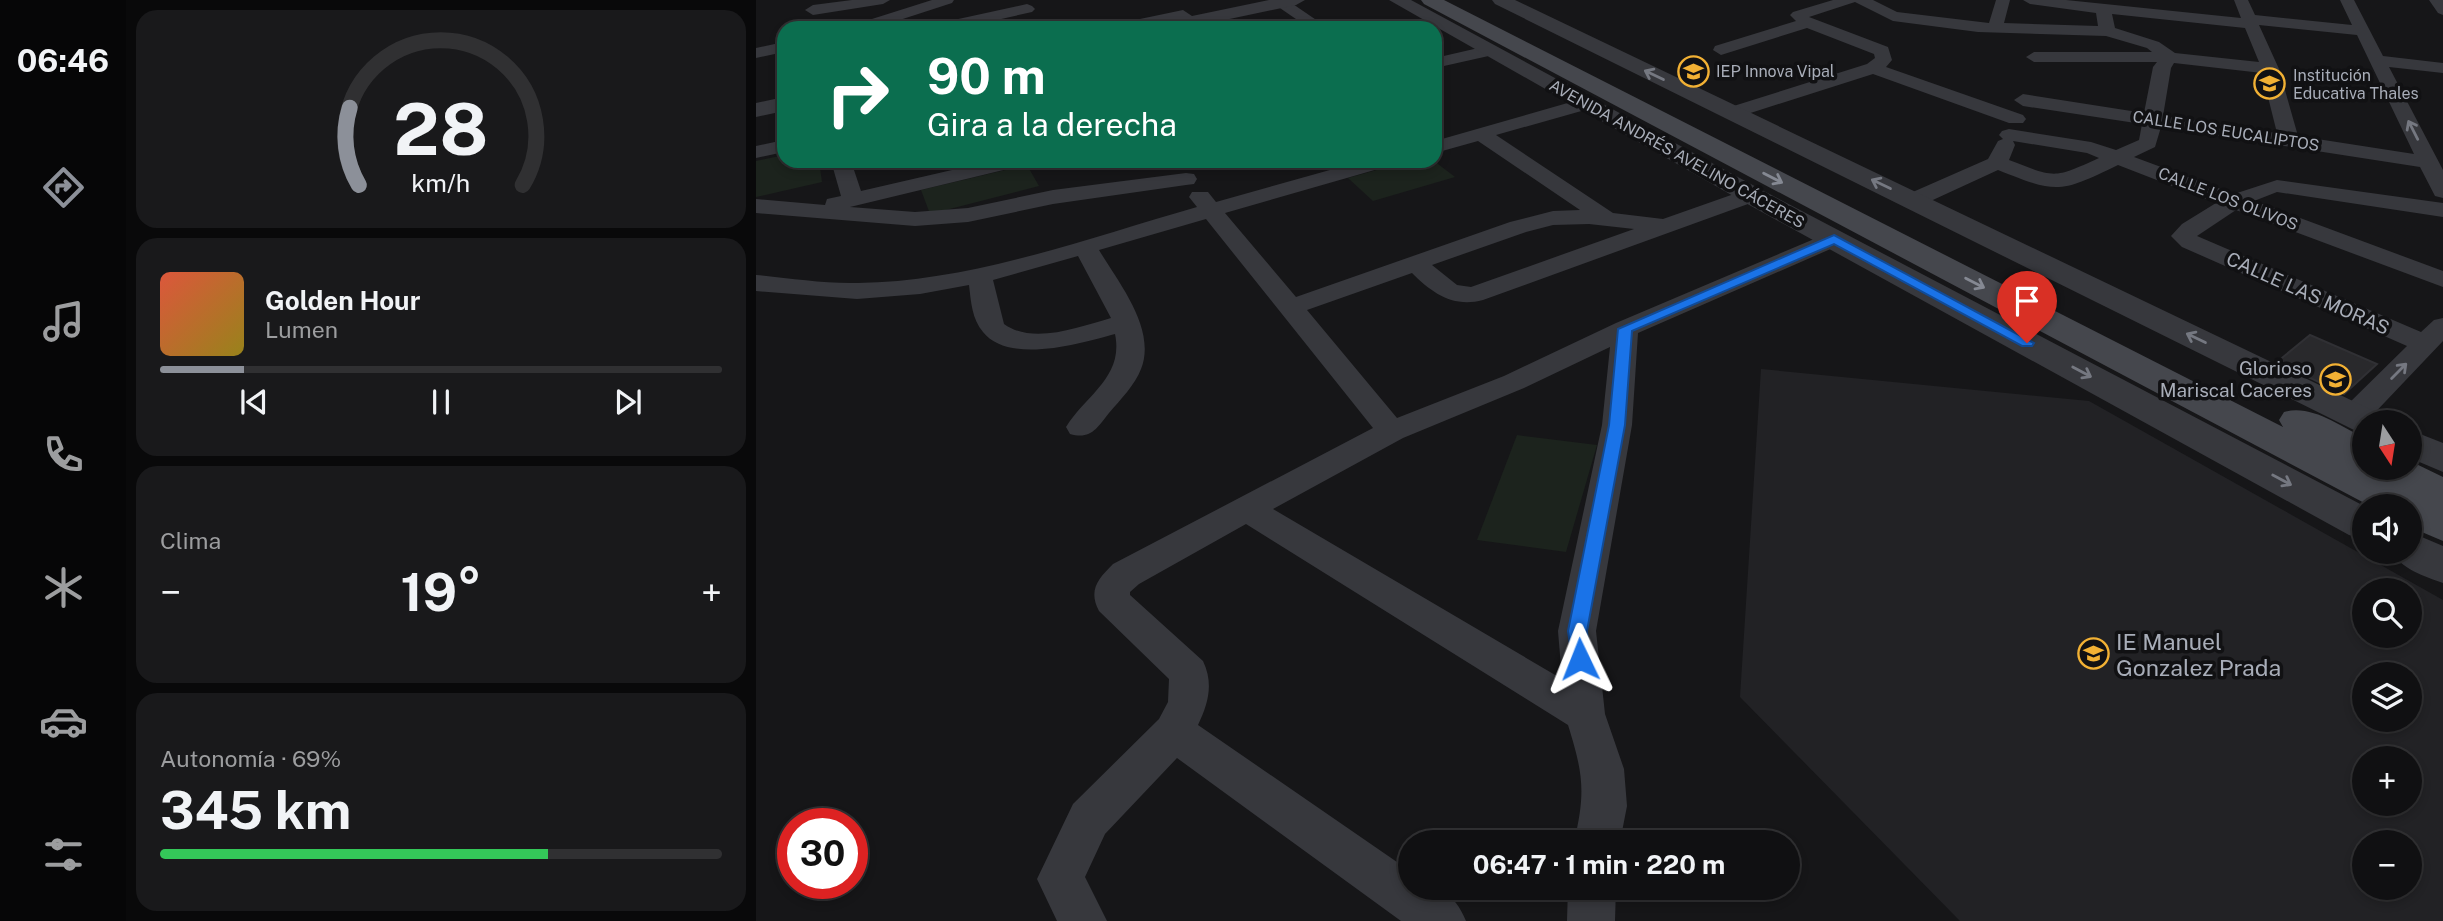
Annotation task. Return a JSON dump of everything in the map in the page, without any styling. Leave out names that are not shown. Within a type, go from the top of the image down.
[{"type":"main road","name":"AVENIDA ANDRÉS AVELINO CÁCERES","points":[[1430,0],[2381,494]]},
{"type":"main road","name":"AVENIDA ANDRÉS AVELINO CÁCERES","points":[[1455,0],[1877,206],[2236,389]]},
{"type":"main road","points":[[2273,408],[2352,448]]},
{"type":"main road","points":[[2416,480],[2443,494]]},
{"type":"main road","points":[[2422,515],[2443,526]]},
{"type":"street","points":[[811,5],[883,0]]},
{"type":"street","points":[[881,21],[947,0]]},
{"type":"street","points":[[1157,21],[1260,0]]},
{"type":"street","name":"AVENIDA ANDRÉS AVELINO CÁCERES","points":[[1398,0],[1435,21]]},
{"type":"street","points":[[1501,0],[2352,415]]},
{"type":"street","points":[[1731,113],[1872,68],[1884,60],[1882,51],[1807,23],[1798,15],[1849,0]]},
{"type":"street","points":[[1861,0],[1893,16],[1996,27],[2107,31],[2153,45],[2170,57]]},
{"type":"street","points":[[1996,27],[2003,0]]},
{"type":"street","points":[[2030,0],[2103,9],[2363,31]]},
{"type":"street","points":[[2241,0],[2270,69],[2289,141]]},
{"type":"street","points":[[2347,0],[2443,191]]},
{"type":"street","points":[[2436,0],[2443,10]]},
{"type":"street","points":[[1193,21],[1289,1],[1312,21]]},
{"type":"street","points":[[991,4],[1025,9]]},
{"type":"street","points":[[971,21],[1025,9]]},
{"type":"street","points":[[2103,9],[2107,16],[2107,31]]},
{"type":"street","points":[[1721,50],[1807,23]]},
{"type":"street","name":"AVENIDA ANDRÉS AVELINO CÁCERES","points":[[1442,25],[1751,195],[2352,518]]},
{"type":"street","points":[[1914,200],[1997,163],[2016,118],[2041,29]]},
{"type":"street","points":[[756,52],[777,48]]},
{"type":"street","points":[[1442,61],[1487,51]]},
{"type":"street","points":[[2034,57],[2170,57],[2270,69]]},
{"type":"street","points":[[1997,163],[2044,181],[2067,181],[2116,156],[2148,144],[2162,67],[2170,57]]},
{"type":"street","points":[[2377,60],[2443,68]]},
{"type":"street","points":[[1872,68],[2016,118]]},
{"type":"street","points":[[756,102],[777,98]]},
{"type":"street","points":[[1442,145],[1585,104]]},
{"type":"street","points":[[756,110],[777,106]]},
{"type":"street","name":"CALLE LOS EUCALIPTOS","points":[[2016,118],[2152,120],[2429,162]]},
{"type":"street","name":"CALLE LOS OLIVOS","points":[[2016,118],[2443,279]]},
{"type":"street","points":[[1480,134],[1607,219]]},
{"type":"street","points":[[756,152],[777,148]]},
{"type":"street","points":[[843,168],[853,200]]},
{"type":"street","points":[[810,210],[985,168]]},
{"type":"street","points":[[756,283],[858,291],[920,286],[980,276],[1212,211],[1330,168]]},
{"type":"street","points":[[756,206],[937,219],[1178,170],[1392,431]]},
{"type":"street","points":[[2235,202],[2264,188],[2277,186],[2443,211]]},
{"type":"street","points":[[1416,263],[1447,292],[1459,296],[1474,295],[1751,195]]},
{"type":"street","name":"CALLE LAS MORAS","points":[[2235,202],[2187,230],[2183,236],[2190,242],[2434,335]]},
{"type":"street","points":[[1291,307],[1553,218],[1607,219],[1664,226]]},
{"type":"street","points":[[1083,921],[1060,879],[1089,819],[1174,732],[1188,703],[1189,673],[1112,601],[1112,588],[1126,574],[1392,431],[1514,382],[1625,329],[1834,239]]},
{"type":"street","points":[[1081,427],[1128,369],[1133,348],[1126,322],[1085,247]]},
{"type":"street","points":[[980,276],[989,321],[996,332],[1009,339],[1068,338],[1126,322]]},
{"type":"street","points":[[1600,830],[1605,806],[1603,769],[1584,714],[1577,631],[1617,425],[1625,329]]},
{"type":"street","points":[[2369,410],[2434,335]]},
{"type":"street","points":[[2422,449],[2443,459]]},
{"type":"street","points":[[1245,508],[1584,714]]},
{"type":"street","points":[[2422,555],[2443,566]]},
{"type":"street","points":[[1174,732],[1442,921]]},
{"type":"street","points":[[1591,921],[1592,900]]},
{"type":"shaded area","points":[[777,156],[777,168],[820,168],[822,182],[756,197],[756,161]]},
{"type":"shaded area","points":[[1442,167],[1455,177],[1373,201],[1348,178],[1384,168]]},
{"type":"shaded area","points":[[1014,168],[1029,168],[1039,186],[930,214],[921,190]]},
{"type":"shaded area","name":"IE Manuel Gonzalez Prada","points":[[1761,369],[2089,401],[2352,549],[2352,564],[2379,564],[2404,578],[2352,578],[2352,648],[2422,648],[2422,588],[2443,600],[2443,921],[1960,921],[1740,697]]},
{"type":"shaded area","points":[[1517,435],[1597,445],[1566,552],[1477,540]]},
{"type":"building","name":"Glorioso Mariscal Caceres","points":[[2310,335],[2377,364],[2344,394],[2277,362]]},
{"type":"place","name":"IEP Innova Vipal","points":[[1693,71]]},
{"type":"place","name":"Institución Educativa Thales","points":[[2270,84]]},
{"type":"place","name":"Glorioso Mariscal Caceres","points":[[2335,379]]},
{"type":"place","name":"IE Manuel Gonzalez Prada","points":[[2093,654]]},
{"type":"route","points":[[1580,659],[1577,631],[1617,425],[1625,329],[1834,239],[2027,343]]}]
